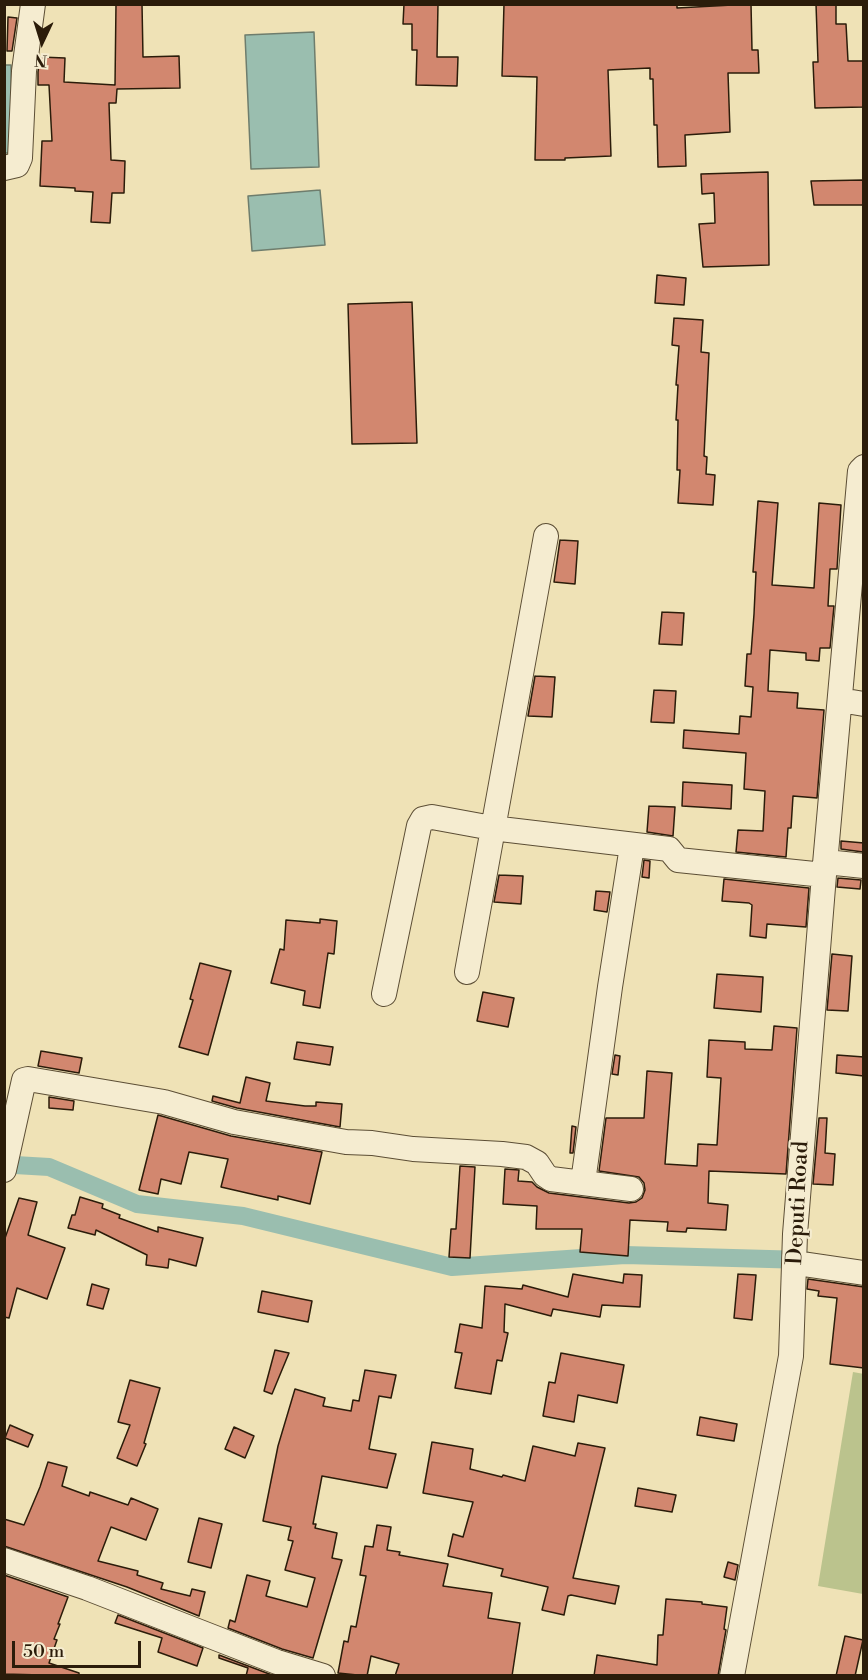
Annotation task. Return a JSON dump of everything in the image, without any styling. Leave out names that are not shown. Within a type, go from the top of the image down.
[{"type":"street","points":[[4,168],[18,165],[20,158],[24,70],[33,4]]},
{"type":"street","name":"Deputi Road","points":[[732,1676],[790,1356],[795,1234],[837,726],[852,702],[860,471],[864,467]]},
{"type":"street","points":[[467,972],[546,536]]},
{"type":"street","points":[[384,994],[418,826],[423,819],[432,817],[492,828],[669,849],[678,860],[825,869],[864,866]]},
{"type":"street","points":[[583,1182],[632,846]]},
{"type":"street","points":[[4,1170],[24,1080],[28,1079],[164,1102],[234,1122],[345,1142],[526,1157],[537,1163],[545,1176],[551,1179],[631,1190]]},
{"type":"street","points":[[795,1263],[864,1273]]},
{"type":"street","points":[[4,1560],[87,1588],[278,1662],[323,1676]]},
{"type":"green space","points":[[853,1372],[864,1374],[863,1594],[818,1586]]},
{"type":"shaded area","points":[[314,32],[319,167],[251,169],[245,35]]},
{"type":"shaded area","points":[[4,65],[11,65],[12,153],[5,153]]},
{"type":"shaded area","points":[[320,190],[325,245],[252,251],[248,196]]},
{"type":"building","points":[[116,4],[142,4],[143,57],[179,56],[180,88],[117,89],[116,103],[109,103],[111,160],[125,161],[124,193],[112,193],[110,223],[91,222],[93,192],[75,191],[75,188],[40,186],[42,141],[52,141],[49,85],[38,85],[38,72],[40,57],[65,58],[64,82],[115,85]]},
{"type":"building","points":[[404,4],[438,4],[437,57],[458,57],[457,86],[416,85],[417,50],[412,50],[412,24],[403,24]]},
{"type":"building","points":[[504,4],[677,4],[677,8],[751,4],[752,50],[758,50],[759,73],[728,73],[730,132],[685,135],[686,166],[658,167],[657,125],[654,125],[653,79],[650,79],[650,68],[608,70],[611,156],[535,160],[537,77],[502,76]]},
{"type":"building","points":[[816,4],[836,4],[836,24],[846,24],[848,61],[864,61],[864,107],[815,108],[813,62],[818,62]]},
{"type":"building","points":[[8,17],[17,18],[12,51],[7,51]]},
{"type":"building","points":[[768,172],[769,265],[703,267],[699,224],[715,223],[714,193],[702,194],[701,174]]},
{"type":"building","points":[[864,180],[864,205],[814,205],[811,181]]},
{"type":"building","points":[[657,275],[686,278],[684,305],[655,303]]},
{"type":"building","points":[[412,302],[417,443],[352,444],[348,304]]},
{"type":"building","points":[[674,318],[703,320],[701,352],[709,353],[704,456],[707,457],[706,474],[715,475],[713,505],[678,503],[680,470],[677,470],[678,385],[676,385],[679,346],[672,345]]},
{"type":"building","points":[[758,501],[778,503],[772,585],[814,588],[819,503],[841,505],[837,569],[830,569],[828,606],[834,606],[830,648],[820,648],[819,661],[806,660],[806,653],[770,650],[768,691],[798,693],[797,708],[824,710],[817,798],[793,796],[786,857],[736,852],[738,830],[763,831],[765,791],[744,789],[746,753],[683,748],[684,730],[739,734],[740,716],[751,717],[753,687],[745,686],[747,654],[751,654],[754,614],[756,572],[753,572]]},
{"type":"building","points":[[560,540],[578,541],[575,584],[554,582]]},
{"type":"building","points":[[662,612],[684,613],[682,645],[659,644]]},
{"type":"building","points":[[535,676],[555,677],[552,717],[528,716]]},
{"type":"building","points":[[654,690],[676,691],[674,723],[651,722]]},
{"type":"building","points":[[683,782],[732,785],[731,809],[682,806]]},
{"type":"building","points":[[649,806],[675,807],[673,836],[647,832]]},
{"type":"building","points":[[841,841],[864,843],[863,852],[841,849]]},
{"type":"building","points":[[644,860],[650,861],[649,878],[642,877]]},
{"type":"building","points":[[499,875],[523,876],[521,904],[494,902]]},
{"type":"building","points":[[838,878],[861,880],[860,889],[837,887]]},
{"type":"building","points":[[724,879],[809,888],[806,927],[767,924],[766,938],[750,936],[752,905],[722,901]]},
{"type":"building","points":[[596,891],[610,892],[607,912],[594,910]]},
{"type":"building","points":[[320,919],[337,921],[334,954],[328,953],[320,1008],[303,1005],[305,991],[271,983],[280,949],[284,950],[286,920],[320,923]]},
{"type":"building","points":[[832,954],[852,956],[848,1011],[827,1010]]},
{"type":"building","points":[[200,963],[231,971],[208,1055],[179,1047],[193,1000],[190,999]]},
{"type":"building","points":[[717,974],[763,977],[761,1012],[714,1008]]},
{"type":"building","points":[[483,992],[514,998],[508,1027],[477,1021]]},
{"type":"building","points":[[774,1026],[797,1028],[786,1174],[709,1171],[708,1203],[728,1205],[726,1230],[687,1228],[686,1232],[667,1231],[668,1222],[630,1220],[628,1256],[580,1252],[582,1229],[536,1229],[537,1206],[503,1204],[505,1169],[519,1170],[518,1181],[532,1182],[549,1193],[629,1203],[642,1198],[645,1190],[644,1183],[639,1177],[599,1171],[606,1118],[644,1118],[647,1071],[672,1073],[665,1164],[697,1166],[698,1144],[717,1145],[721,1078],[707,1077],[709,1040],[745,1042],[745,1049],[772,1050]]},
{"type":"building","points":[[297,1042],[333,1047],[330,1065],[294,1059]]},
{"type":"building","points":[[41,1051],[82,1058],[79,1073],[38,1066]]},
{"type":"building","points":[[615,1055],[620,1056],[618,1075],[612,1074]]},
{"type":"building","points":[[837,1055],[864,1057],[864,1076],[836,1073]]},
{"type":"building","points":[[246,1077],[270,1083],[266,1101],[305,1106],[316,1106],[316,1102],[342,1104],[340,1127],[237,1108],[212,1101],[213,1096],[240,1103]]},
{"type":"building","points":[[49,1097],[74,1101],[73,1110],[49,1108]]},
{"type":"building","points":[[158,1115],[231,1136],[322,1152],[310,1204],[278,1196],[278,1200],[221,1187],[228,1159],[189,1152],[181,1184],[161,1179],[158,1194],[139,1190]]},
{"type":"building","points":[[819,1118],[827,1118],[825,1153],[835,1154],[833,1185],[813,1184]]},
{"type":"building","points":[[572,1126],[576,1127],[573,1153],[570,1153]]},
{"type":"building","points":[[460,1166],[475,1167],[470,1258],[449,1257],[451,1229],[456,1229]]},
{"type":"building","points":[[80,1197],[103,1204],[102,1208],[120,1215],[119,1218],[158,1232],[158,1227],[203,1238],[196,1266],[169,1259],[168,1268],[146,1265],[147,1255],[96,1230],[95,1235],[68,1228],[72,1215],[75,1215]]},
{"type":"building","points":[[19,1198],[37,1202],[28,1235],[65,1248],[47,1299],[17,1288],[9,1318],[4,1317],[4,1241]]},
{"type":"building","points":[[573,1274],[623,1283],[624,1274],[642,1275],[640,1307],[602,1305],[600,1317],[553,1309],[551,1316],[505,1304],[504,1332],[508,1333],[502,1361],[497,1360],[491,1394],[455,1388],[462,1353],[455,1352],[460,1324],[482,1328],[485,1286],[522,1289],[523,1285],[568,1297]]},
{"type":"building","points":[[738,1274],[756,1275],[752,1320],[734,1318]]},
{"type":"building","points":[[808,1279],[864,1287],[864,1368],[830,1364],[837,1298],[818,1296],[819,1291],[807,1289]]},
{"type":"building","points":[[92,1284],[109,1289],[103,1309],[87,1305]]},
{"type":"building","points":[[262,1291],[312,1301],[308,1322],[258,1312]]},
{"type":"building","points":[[275,1350],[289,1353],[272,1394],[264,1391]]},
{"type":"building","points":[[561,1353],[624,1365],[617,1403],[578,1395],[574,1422],[543,1416],[549,1382],[555,1383]]},
{"type":"building","points":[[365,1370],[396,1375],[391,1398],[379,1396],[369,1449],[396,1454],[387,1488],[322,1476],[313,1524],[316,1524],[315,1528],[337,1533],[332,1558],[342,1560],[313,1658],[282,1649],[228,1628],[230,1620],[235,1622],[247,1575],[270,1581],[266,1596],[307,1607],[315,1578],[285,1570],[293,1541],[288,1540],[291,1527],[263,1521],[278,1446],[295,1389],[325,1398],[323,1406],[351,1411],[353,1400],[359,1401]]},
{"type":"building","points":[[130,1380],[160,1388],[144,1443],[146,1444],[137,1466],[117,1458],[130,1425],[118,1422]]},
{"type":"building","points":[[700,1417],[737,1424],[734,1441],[697,1435]]},
{"type":"building","points":[[10,1425],[33,1435],[28,1447],[5,1438]]},
{"type":"building","points":[[234,1427],[254,1436],[245,1458],[225,1449]]},
{"type":"building","points":[[432,1442],[473,1449],[470,1469],[525,1481],[533,1446],[575,1456],[578,1443],[605,1448],[573,1578],[619,1586],[615,1604],[571,1595],[568,1596],[564,1615],[542,1610],[548,1587],[501,1576],[503,1569],[448,1556],[453,1534],[463,1537],[473,1502],[423,1493]]},
{"type":"building","points":[[48,1462],[67,1467],[62,1486],[89,1496],[90,1492],[128,1505],[131,1498],[158,1509],[146,1540],[111,1527],[98,1561],[138,1571],[137,1575],[163,1583],[161,1589],[190,1596],[192,1589],[205,1592],[199,1616],[127,1587],[4,1546],[4,1519],[24,1525]]},
{"type":"building","points":[[638,1488],[676,1495],[672,1512],[635,1506]]},
{"type":"building","points":[[199,1518],[222,1524],[211,1568],[188,1562]]},
{"type":"building","points":[[377,1525],[391,1527],[387,1550],[400,1552],[399,1555],[448,1564],[443,1586],[492,1593],[488,1618],[520,1623],[512,1676],[395,1676],[399,1664],[371,1656],[367,1676],[338,1673],[344,1641],[348,1642],[351,1626],[356,1627],[366,1576],[360,1575],[365,1546],[373,1547]]},
{"type":"building","points":[[728,1562],[738,1565],[735,1580],[724,1577]]},
{"type":"building","points":[[4,1575],[68,1597],[58,1624],[60,1624],[54,1639],[57,1640],[49,1663],[79,1673],[79,1676],[4,1674]]},
{"type":"building","points":[[666,1599],[727,1607],[724,1629],[726,1630],[718,1676],[594,1676],[597,1655],[657,1665],[658,1635],[663,1635]]},
{"type":"building","points":[[118,1615],[203,1648],[197,1666],[158,1652],[162,1638],[115,1623]]},
{"type":"building","points":[[845,1636],[863,1640],[855,1676],[836,1676]]},
{"type":"building","points":[[219,1655],[272,1676],[246,1676],[248,1668],[219,1658]]},
{"type":"waterway","points":[[15,1165],[49,1167],[137,1204],[243,1216],[452,1267],[625,1255],[805,1260]]}]
